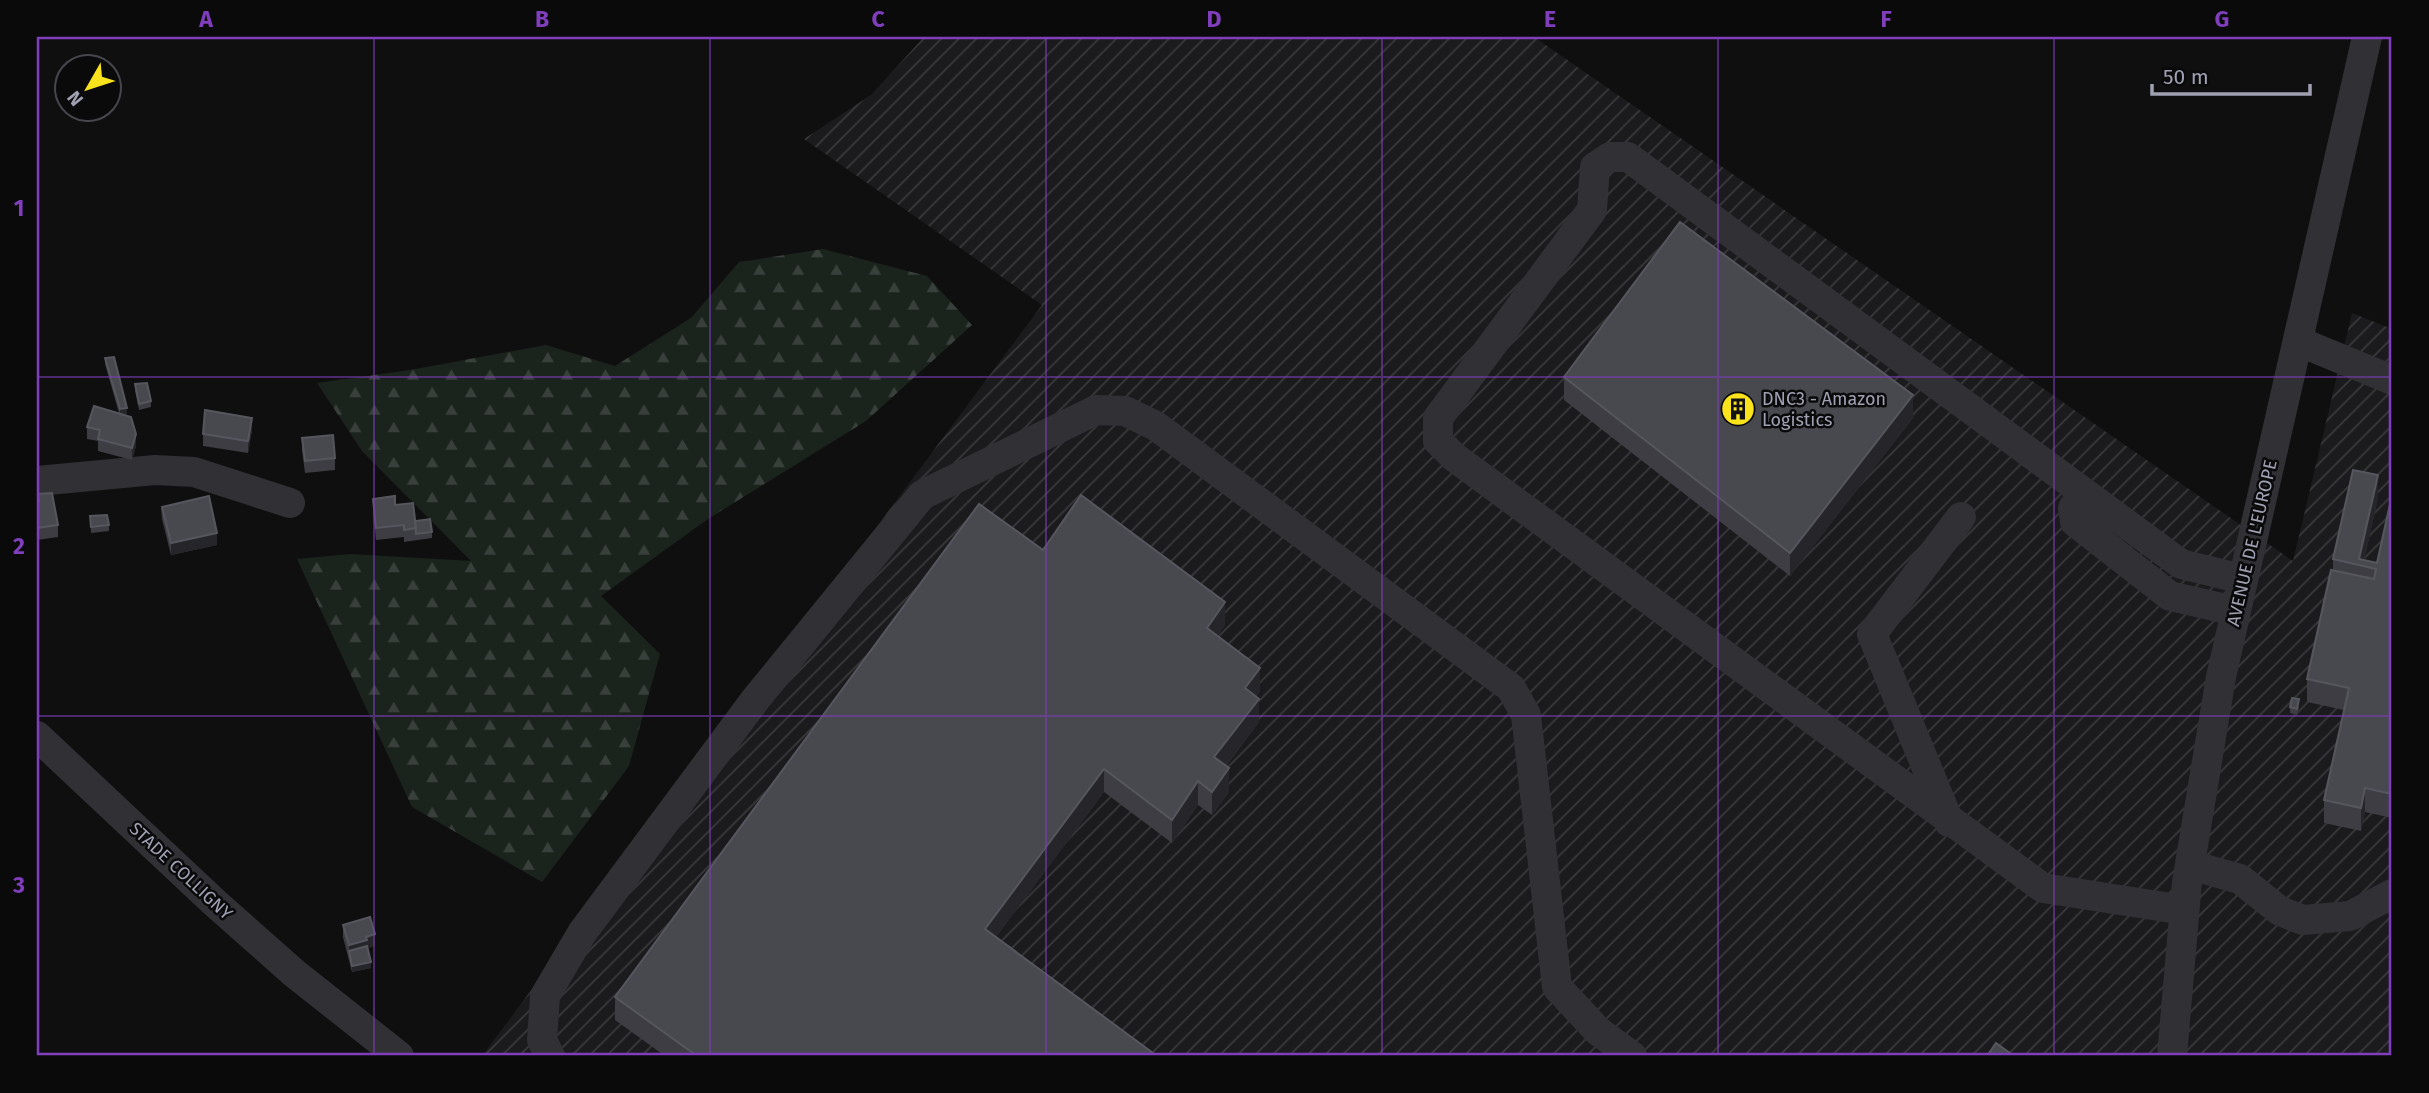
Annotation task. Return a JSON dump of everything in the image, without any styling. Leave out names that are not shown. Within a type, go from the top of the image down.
[{"type":"street","name":"AVENUE DE L'EUROPE","points":[[2172,1056],[2190,865],[2235,611],[2300,342],[2367,37]]},
{"type":"street","points":[[2184,911],[2043,888],[1454,457],[1438,441],[1438,418],[1592,210],[1595,167],[1611,157],[1628,157],[2181,564],[2242,579]]},
{"type":"street","points":[[2300,342],[2392,380]]},
{"type":"street","points":[[550,1056],[542,1040],[545,996],[582,933],[755,700],[922,495],[1096,410],[1125,411],[1156,426],[1511,688],[1526,715],[1557,987],[1598,1031],[1632,1056]]},
{"type":"street","points":[[37,481],[155,470],[194,472],[290,503]]},
{"type":"street","points":[[2084,493],[2073,508],[2075,522],[2170,596],[2235,611]]},
{"type":"street","points":[[1950,822],[1872,634],[1961,517]]},
{"type":"street","name":"STADE COLLIGNY","points":[[37,736],[215,903],[330,1002],[399,1056]]},
{"type":"street","points":[[2190,865],[2240,879],[2280,911],[2304,920],[2350,916],[2392,894]]},
{"type":"shaded area","points":[[924,37],[1534,37],[2293,561],[2352,313],[2392,329],[2392,1056],[482,1056],[1042,305],[804,139],[871,95]]},
{"type":"green space","points":[[823,249],[927,276],[972,325],[866,421],[708,519],[601,596],[660,654],[629,766],[542,882],[412,807],[297,559],[351,554],[471,561],[362,451],[317,383],[410,370],[546,345],[615,366],[691,318],[739,262]]},
{"type":"building","name":"DNC3 - Amazon Logistics","points":[[1680,222],[1913,395],[1790,553],[1564,377]]},
{"type":"building","points":[[114,357],[127,408],[120,409],[105,358]]},
{"type":"building","points":[[147,383],[151,401],[139,404],[135,384]]},
{"type":"building","points":[[94,406],[131,417],[136,434],[132,448],[98,439],[100,430],[87,427]]},
{"type":"building","points":[[205,410],[252,418],[248,441],[203,434]]},
{"type":"building","points":[[333,435],[335,458],[305,461],[302,438]]},
{"type":"building","points":[[2353,470],[2378,475],[2359,559],[2377,563],[2392,495],[2392,794],[2365,788],[2361,808],[2324,800],[2349,688],[2307,679],[2331,570],[2374,579],[2376,569],[2333,559]]},
{"type":"building","points":[[52,493],[58,525],[37,528],[38,494]]},
{"type":"building","points":[[1081,495],[1225,602],[1207,628],[1260,668],[1245,688],[1259,699],[1214,757],[1229,768],[1212,792],[1198,781],[1172,820],[1104,769],[985,929],[1157,1056],[697,1056],[615,997],[979,504],[1043,550]]},
{"type":"building","points":[[209,496],[217,533],[171,543],[162,507]]},
{"type":"building","points":[[395,496],[395,505],[413,503],[416,528],[404,530],[404,525],[376,528],[373,499]]},
{"type":"building","points":[[107,515],[109,525],[91,527],[90,516]]},
{"type":"building","points":[[430,519],[432,532],[416,534],[415,521]]},
{"type":"building","points":[[2292,698],[2299,699],[2297,709],[2290,707]]},
{"type":"building","points":[[370,917],[375,934],[366,937],[367,940],[349,945],[343,925]]},
{"type":"building","points":[[367,946],[371,962],[352,966],[349,951]]},
{"type":"building","points":[[1996,1043],[2014,1056],[1987,1056]]},
{"type":"place","name":"DNC3 - Amazon Logistics","points":[[1738,409]]}]
